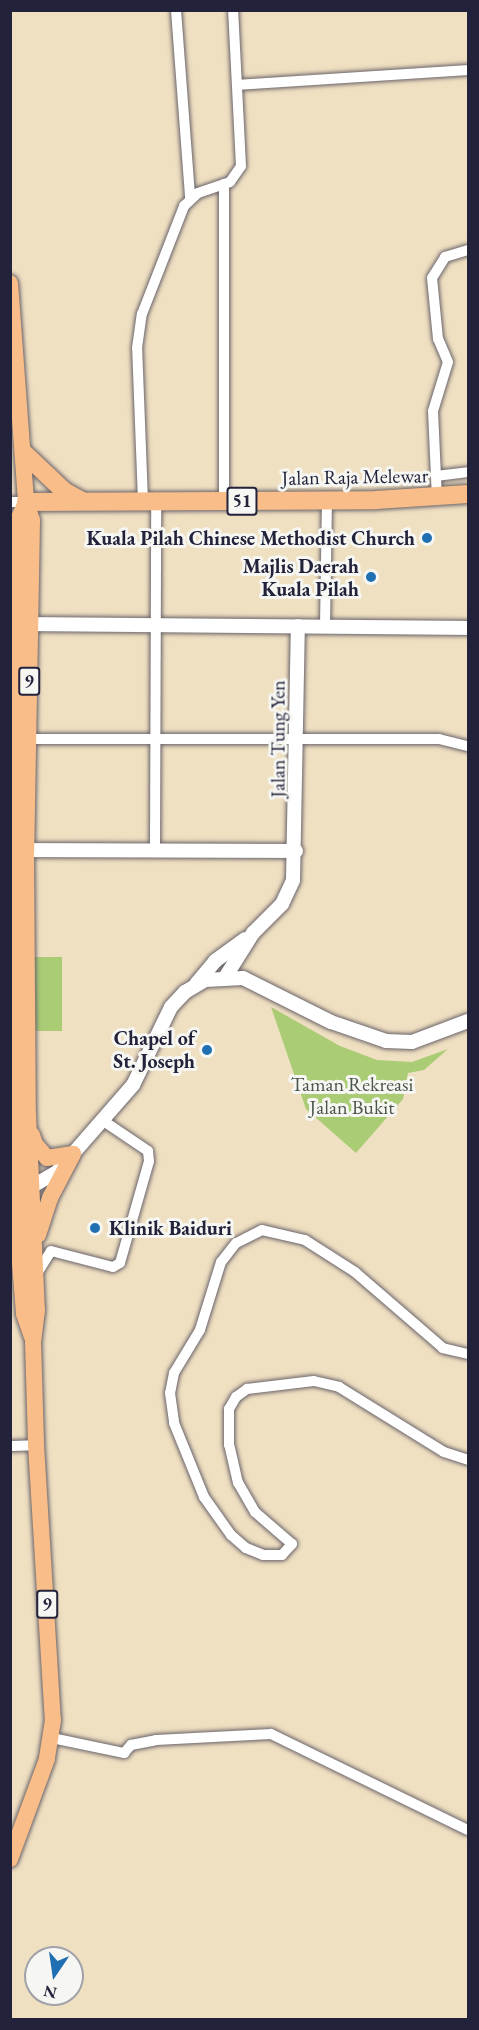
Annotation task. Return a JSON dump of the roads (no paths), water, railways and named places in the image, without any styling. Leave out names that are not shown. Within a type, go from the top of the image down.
[{"type":"highway","points":[[24,453],[70,495],[84,501]]},
{"type":"highway","name":"Jalan Raja Melewar","points":[[18,502],[327,501],[437,499],[468,494]]},
{"type":"main road","name":"9","points":[[10,283],[24,453],[18,502],[32,520],[19,624],[17,849],[11,962],[13,1158],[20,1191],[27,1251],[24,1314],[33,1341]]},
{"type":"main road","name":"9","points":[[17,849],[28,1114],[20,1191]]},
{"type":"main road","points":[[28,1114],[41,1154],[55,1160],[73,1154]]},
{"type":"main road","points":[[27,1251],[50,1198],[73,1154]]},
{"type":"main road","points":[[10,1223],[27,1251]]},
{"type":"main road","name":"9","points":[[10,1859],[38,1791],[52,1738],[36,1445],[33,1341],[35,1275],[27,1251]]},
{"type":"street","points":[[155,850],[156,625],[138,332],[170,236],[190,198],[176,10]]},
{"type":"street","points":[[190,198],[224,184],[241,166],[233,10]]},
{"type":"street","points":[[237,85],[468,70]]},
{"type":"street","points":[[224,184],[224,501]]},
{"type":"street","points":[[437,499],[433,411],[448,362],[436,330],[432,278],[446,257],[468,250]]},
{"type":"street","points":[[436,476],[468,472]]},
{"type":"street","points":[[325,626],[327,501]]},
{"type":"street","points":[[19,624],[468,628]]},
{"type":"street","name":"Jalan Tung Yen","points":[[253,933],[289,892],[296,851],[298,626]]},
{"type":"street","points":[[18,739],[448,740],[468,746]]},
{"type":"street","points":[[17,849],[296,851]]},
{"type":"street","points":[[226,976],[253,933]]},
{"type":"street","points":[[20,1191],[57,1172],[139,1076],[171,1006],[194,986],[215,961],[253,933]]},
{"type":"street","points":[[194,986],[226,976],[254,982],[331,1022],[386,1041],[412,1042],[468,1021]]},
{"type":"street","points":[[35,1275],[51,1251],[113,1267],[120,1263],[149,1161],[148,1151],[102,1120]]},
{"type":"street","points":[[468,1354],[444,1348],[355,1272],[305,1240],[262,1230],[236,1243],[221,1262],[200,1330],[174,1373],[170,1393],[174,1423],[204,1497],[231,1535],[246,1548],[263,1555],[282,1555],[292,1544],[255,1512],[237,1483],[229,1445],[229,1409],[236,1397],[247,1389],[314,1381],[339,1387],[444,1452],[468,1460]]},
{"type":"street","points":[[10,1446],[36,1445]]},
{"type":"street","points":[[52,1738],[124,1753],[131,1745],[156,1740],[271,1734],[468,1830]]},
{"type":"place","name":"Kuala Pilah Chinese Methodist Church","points":[[427,538]]},
{"type":"place","name":"Majlis Daerah Kuala Pilah","points":[[371,577]]},
{"type":"place","name":"Chapel of St. Joseph","points":[[207,1050]]},
{"type":"place","name":"Klinik Baiduri","points":[[95,1228]]},
{"type":"park label","name":"Taman Rekreasi Jalan Bukit","points":[[352,1096]]}]
